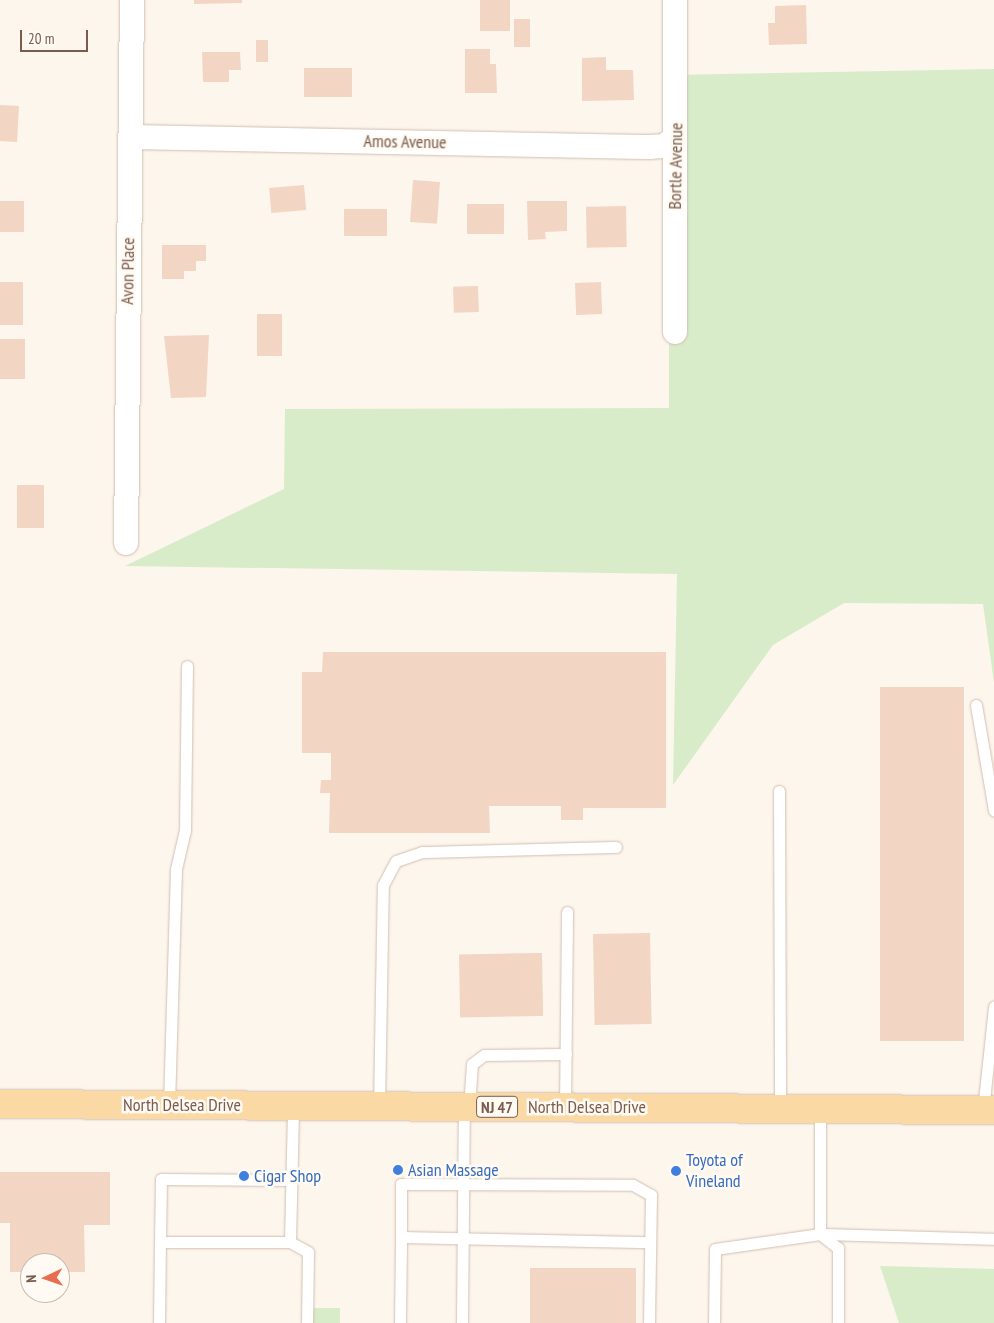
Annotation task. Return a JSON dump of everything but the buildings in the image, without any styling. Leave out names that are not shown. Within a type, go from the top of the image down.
[{"type":"main road","name":"North Delsea Drive","points":[[0,1104],[988,1110]]},
{"type":"street","name":"Avon Place","points":[[126,542],[132,0]]},
{"type":"street","name":"Bortle Avenue","points":[[675,0],[675,332]]},
{"type":"street","name":"Amos Avenue","points":[[131,137],[649,147],[665,146],[676,137]]},
{"type":"lane","points":[[169,1105],[176,869],[185,830],[187,666]]},
{"type":"lane","points":[[976,705],[994,810]]},
{"type":"lane","points":[[779,791],[780,1109]]},
{"type":"lane","points":[[379,1106],[383,885],[396,861],[422,852],[616,847]]},
{"type":"lane","points":[[565,1107],[567,912]]},
{"type":"lane","points":[[988,1110],[994,1007]]},
{"type":"lane","points":[[462,1323],[463,1184],[467,1107],[472,1064],[484,1055],[566,1054]]},
{"type":"lane","points":[[290,1242],[293,1105]]},
{"type":"lane","points":[[820,1109],[820,1234]]},
{"type":"lane","points":[[159,1323],[160,1179],[292,1180]]},
{"type":"lane","points":[[400,1323],[402,1184],[633,1185],[651,1195],[649,1323]]},
{"type":"lane","points":[[820,1234],[838,1248],[838,1323]]},
{"type":"lane","points":[[714,1323],[715,1249],[820,1234],[994,1239]]},
{"type":"lane","points":[[401,1237],[650,1242]]},
{"type":"lane","points":[[160,1242],[290,1242],[308,1252],[307,1323]]},
{"type":"green space","points":[[994,69],[994,683],[983,604],[844,603],[773,645],[673,785],[677,574],[125,566],[284,489],[285,409],[669,408],[669,75]]},
{"type":"green space","points":[[880,1266],[994,1269],[994,1323],[899,1323]]},
{"type":"green space","points":[[307,1308],[340,1308],[340,1323],[307,1323]]},
{"type":"place","name":"Asian Massage","points":[[398,1170]]},
{"type":"place","name":"Toyota of Vineland","points":[[676,1171]]},
{"type":"place","name":"Cigar Shop","points":[[244,1176]]}]
